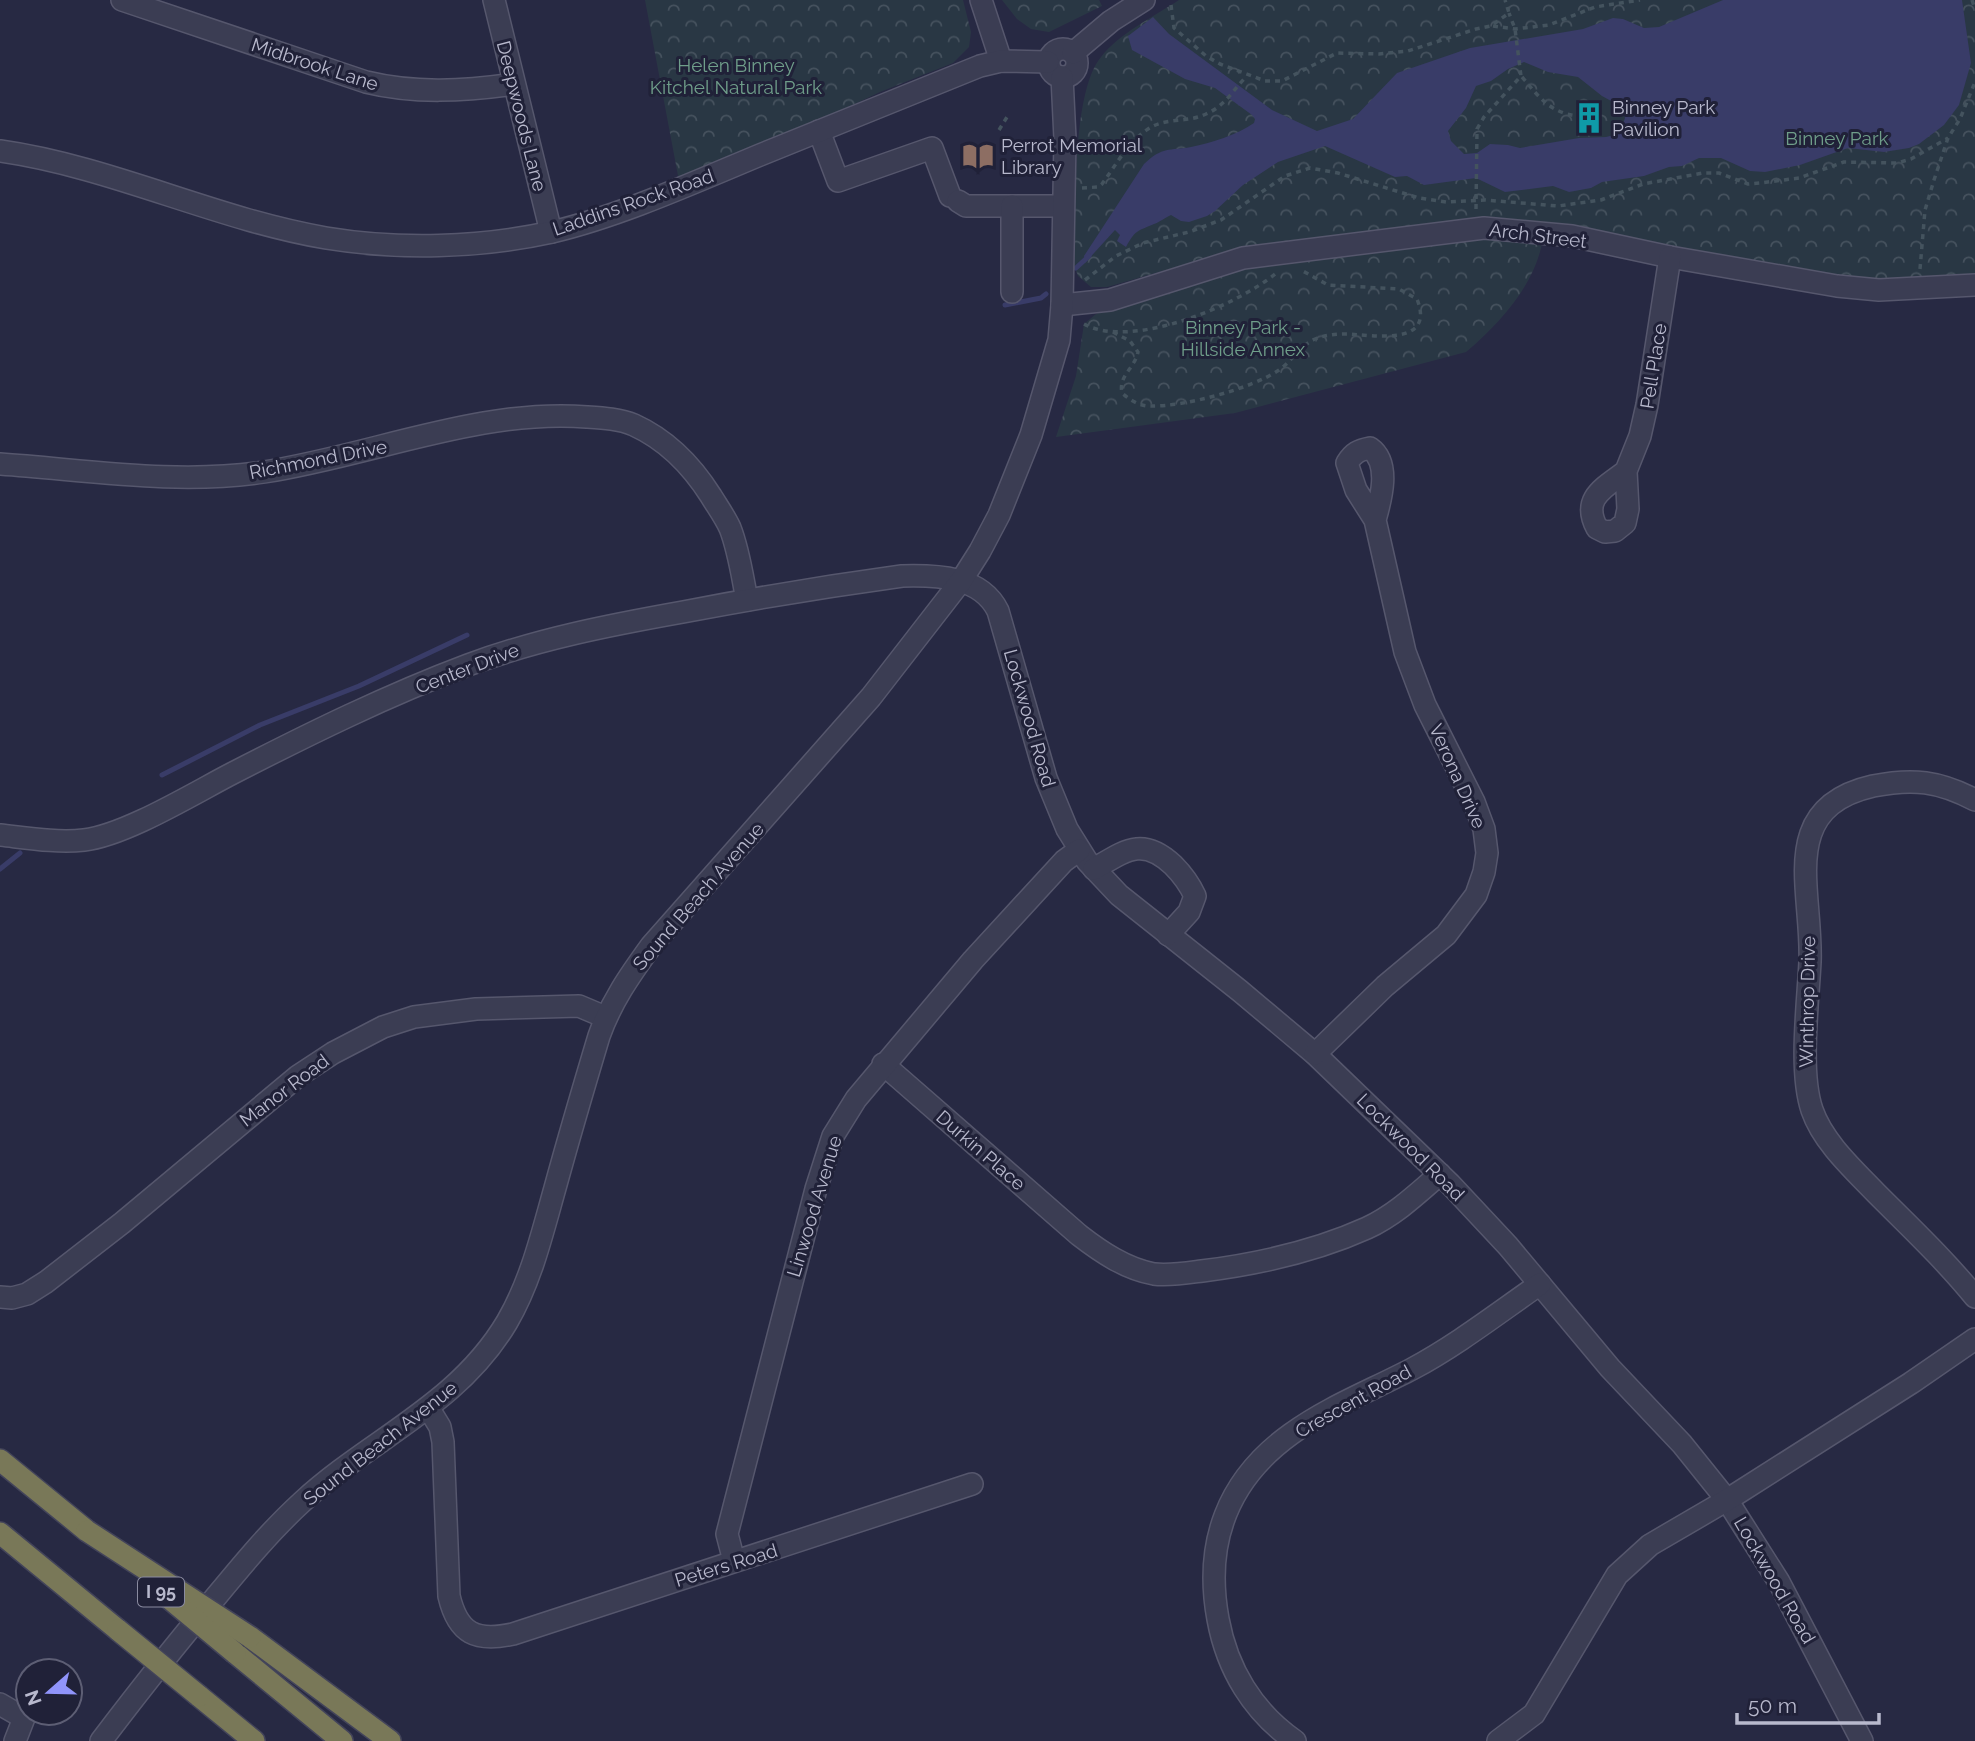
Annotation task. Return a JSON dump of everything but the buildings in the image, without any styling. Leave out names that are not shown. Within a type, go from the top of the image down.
[{"type":"highway","points":[[0,1460],[87,1531],[243,1645],[390,1741]]},
{"type":"highway","points":[[0,1532],[254,1741]]},
{"type":"highway","points":[[243,1645],[342,1741]]},
{"type":"street","name":"Midbrook Lane","points":[[122,0],[393,89],[479,89],[514,84]]},
{"type":"street","name":"Deepwoods Lane","points":[[494,0],[551,232]]},
{"type":"street","points":[[981,0],[1001,61]]},
{"type":"street","points":[[1055,70],[1070,75],[1076,69],[1077,60],[1073,53],[1111,21],[1144,0]]},
{"type":"street","name":"Laddins Rock Road","points":[[0,151],[89,170],[257,224],[330,238],[392,244],[444,244],[551,232],[673,191],[980,66],[1001,61],[1055,70]]},
{"type":"street","name":"Sound Beach Avenue","points":[[101,1741],[216,1596],[286,1517],[346,1466],[429,1409],[480,1360],[506,1324],[535,1259],[605,1017],[620,989],[651,946],[871,697],[961,581],[987,539],[1023,458],[1055,358],[1062,306],[1065,139],[1055,70]]},
{"type":"street","points":[[819,131],[838,181],[932,148],[954,198],[966,206],[1063,206]]},
{"type":"street","points":[[1012,206],[1012,292]]},
{"type":"street","name":"Arch Street","points":[[1062,306],[1110,300],[1243,258],[1484,228],[1572,236],[1670,257],[1837,286],[1920,289],[1975,285]]},
{"type":"street","name":"Pell Place","points":[[1626,471],[1640,436],[1647,405],[1670,257]]},
{"type":"street","name":"Richmond Drive","points":[[0,464],[117,473],[225,477],[298,466],[519,417],[556,414],[607,418],[632,424],[654,436],[677,453],[700,478],[729,526],[740,561],[747,600]]},
{"type":"street","name":"Verona Drive","points":[[1315,1054],[1385,986],[1446,935],[1476,895],[1487,853],[1484,829],[1474,802],[1425,705],[1405,652],[1375,520]]},
{"type":"street","name":"Center Drive","points":[[0,835],[85,840],[104,834],[160,811],[298,739],[469,665],[539,642],[589,629],[747,600],[902,576],[927,575],[961,581]]},
{"type":"street","name":"Lockwood Road","points":[[961,581],[979,587],[992,600],[998,611],[1039,760],[1059,813],[1079,850],[1119,895],[1240,990],[1315,1054],[1440,1174],[1508,1246],[1610,1368],[1698,1462],[1727,1500],[1785,1591],[1862,1741]]},
{"type":"street","name":"Winthrop Drive","points":[[1975,800],[1938,784],[1916,780],[1857,790],[1822,811],[1813,824],[1805,866],[1810,950],[1805,1082],[1812,1112],[1826,1136],[1848,1163],[1975,1297]]},
{"type":"street","points":[[1094,869],[1122,853],[1140,848],[1150,849],[1164,856],[1189,883],[1195,896],[1189,912],[1168,935]]},
{"type":"street","name":"Linwood Avenue","points":[[734,1561],[727,1534],[816,1189],[843,1117],[883,1064],[1040,887],[1064,861],[1079,850]]},
{"type":"street","name":"Manor Road","points":[[6,1297],[27,1294],[83,1255],[298,1076],[333,1053],[383,1027],[414,1017],[476,1009],[579,1006],[605,1017]]},
{"type":"street","name":"Durkin Place","points":[[883,1064],[1079,1235],[1111,1258],[1155,1274],[1247,1266],[1368,1228],[1404,1206],[1440,1174]]},
{"type":"street","name":"Crescent Road","points":[[1295,1741],[1263,1714],[1246,1693],[1234,1672],[1220,1636],[1212,1581],[1214,1552],[1220,1525],[1235,1496],[1266,1454],[1292,1433],[1331,1409],[1414,1368],[1540,1284]]},
{"type":"street","points":[[1498,1741],[1534,1714],[1618,1575],[1650,1545],[1727,1500],[1975,1339]]},
{"type":"street","name":"Peters Road","points":[[429,1409],[440,1427],[443,1442],[449,1596],[453,1612],[461,1625],[477,1636],[495,1638],[513,1634],[972,1484]]},
{"type":"street","points":[[0,1704],[24,1718],[10,1738]]},
{"type":"path","points":[[1505,0],[1515,29],[1521,76],[1547,106],[1563,114],[1578,116]]},
{"type":"path","points":[[1171,5],[1174,28],[1180,36],[1206,56],[1247,76],[1265,81],[1282,80],[1337,53],[1379,54],[1408,51],[1476,29],[1491,26],[1515,29],[1549,25],[1595,7],[1640,0]]},
{"type":"path","points":[[1972,0],[1975,9]]},
{"type":"path","points":[[1491,26],[1509,13]]},
{"type":"path","points":[[1080,188],[1092,188],[1102,184],[1130,145],[1149,128],[1170,120],[1206,114],[1228,99],[1247,76]]},
{"type":"path","points":[[1476,214],[1475,138],[1479,124],[1521,76]]},
{"type":"path","points":[[1920,289],[1920,250],[1925,210],[1948,138],[1960,119],[1975,82]]},
{"type":"path","points":[[999,130],[1007,117]]},
{"type":"path","points":[[1085,280],[1116,256],[1143,243],[1198,230],[1221,220],[1285,176],[1310,168],[1338,173],[1419,198],[1446,202],[1581,205],[1643,184],[1703,173],[1719,173],[1748,184],[1799,178],[1843,162],[1898,163],[1911,159],[1948,138]]},
{"type":"path","points":[[1113,332],[1130,341],[1138,352],[1136,362],[1122,379],[1122,393],[1137,404],[1150,406],[1220,394],[1261,380],[1280,370],[1310,341],[1322,337],[1345,334],[1395,336],[1409,332],[1417,326],[1421,311],[1417,299],[1399,289],[1328,285],[1298,267]]},
{"type":"path","points":[[1084,324],[1096,331],[1113,332],[1153,328],[1221,308],[1249,293],[1282,268]]},
{"type":"green space","name":"Helen Binney Kitchel Natural Park","points":[[645,0],[963,0],[971,32],[969,47],[953,63],[880,92],[798,131],[679,181]]},
{"type":"green space","points":[[1002,0],[1099,0],[1102,6],[1049,32],[1031,29],[1017,19]]},
{"type":"green space","name":"Binney Park","points":[[1179,0],[1975,0],[1975,279],[1872,282],[1537,225],[1236,250],[1107,287],[1091,287],[1078,276],[1074,265],[1077,156],[1084,98],[1091,74],[1101,57],[1118,40]]},
{"type":"green space","name":"Binney Park - Hillside Annex","points":[[1482,234],[1543,238],[1539,255],[1525,287],[1503,315],[1466,352],[1235,413],[1056,437],[1076,376],[1084,324],[1096,314],[1166,288],[1243,265]]},
{"type":"water","points":[[1723,0],[1962,0],[1971,63],[1959,105],[1944,125],[1919,144],[1909,148],[1884,152],[1848,148],[1800,165],[1765,172],[1750,171],[1721,158],[1699,158],[1682,166],[1669,167],[1644,176],[1602,182],[1591,188],[1569,192],[1553,186],[1505,192],[1476,178],[1424,185],[1407,176],[1395,177],[1325,146],[1278,162],[1243,185],[1207,216],[1189,222],[1171,215],[1137,232],[1126,247],[1117,241],[1120,235],[1115,230],[1085,263],[1084,256],[1144,164],[1151,158],[1166,150],[1191,147],[1224,138],[1254,123],[1252,115],[1215,88],[1185,79],[1132,50],[1128,36],[1153,17],[1169,34],[1272,110],[1317,131],[1353,119],[1397,73],[1470,48],[1583,29],[1613,18],[1623,19],[1644,28],[1659,27]],"holes":[[[1524,62],[1548,72],[1578,77],[1602,96],[1622,107],[1625,118],[1622,127],[1614,135],[1606,137],[1579,138],[1520,148],[1490,144],[1477,153],[1464,154],[1451,141],[1448,131],[1466,108],[1476,86],[1491,81]]]},
{"type":"waterway","points":[[1076,268],[1089,256]]},
{"type":"waterway","points":[[1005,305],[1041,298],[1046,294]]},
{"type":"waterway","points":[[162,775],[260,725],[359,686],[467,635]]},
{"type":"waterway","points":[[0,869],[20,853]]},
{"type":"place","name":"Binney Park Pavilion","points":[[1589,118]]},
{"type":"place","name":"Perrot Memorial Library","points":[[978,156]]}]
